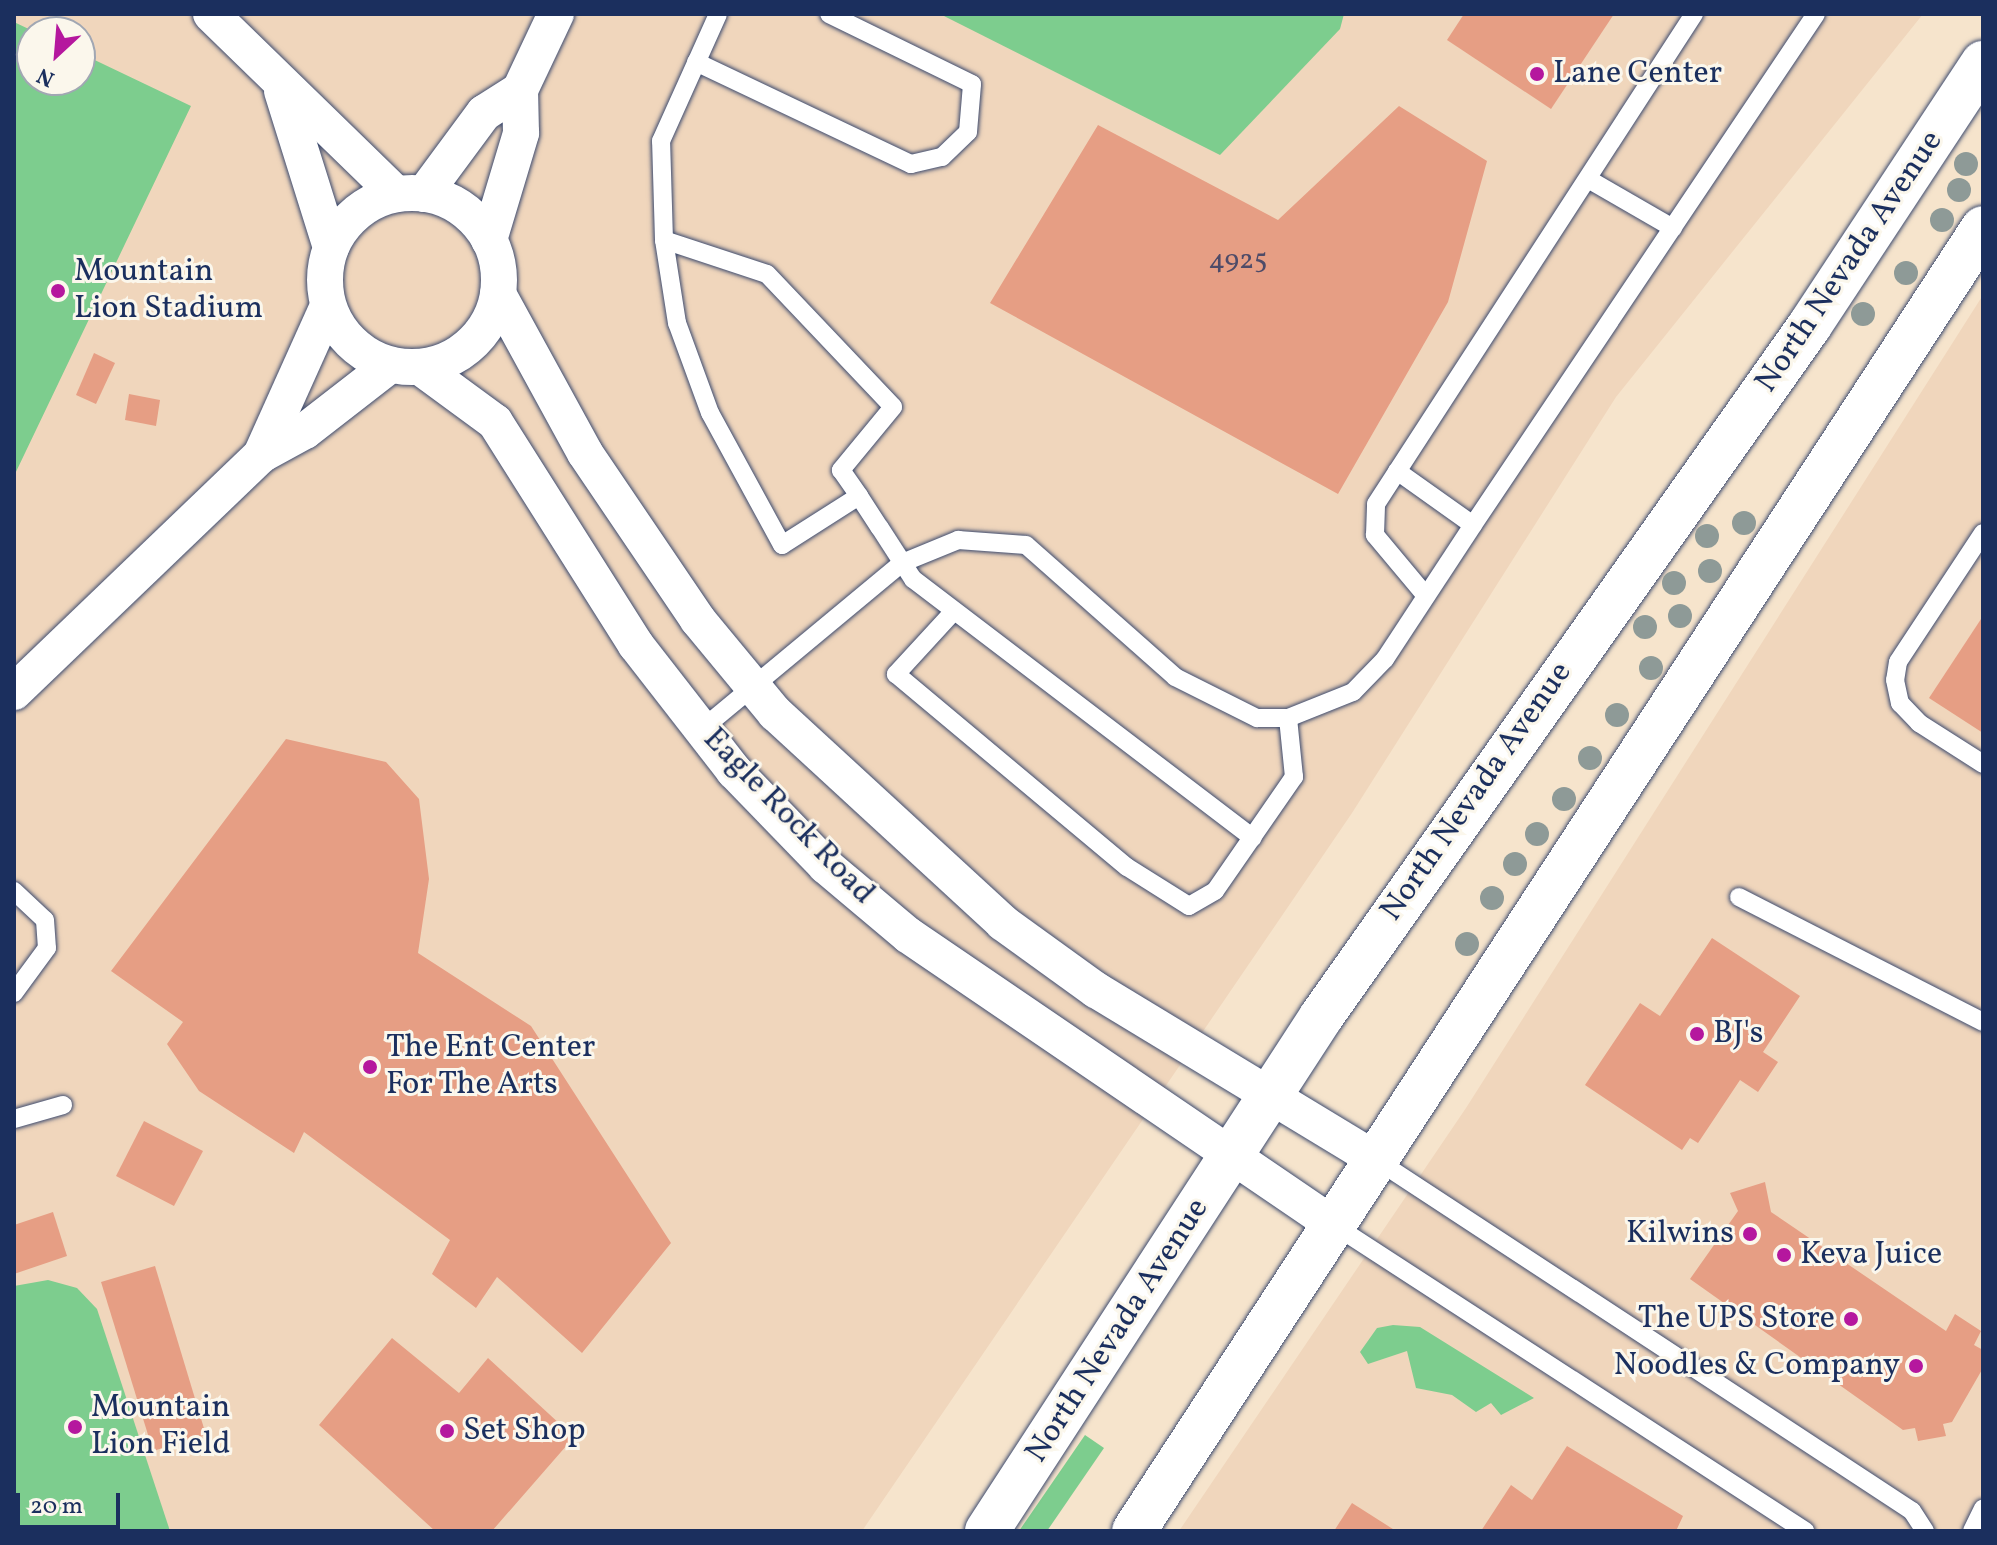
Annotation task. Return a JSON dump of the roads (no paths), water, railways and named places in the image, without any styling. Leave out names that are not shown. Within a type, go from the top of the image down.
[{"type":"main road","name":"North Nevada Avenue","points":[[987,1531],[1234,1153],[1270,1092],[1487,773],[1810,325],[1983,63]]},
{"type":"main road","points":[[1134,1531],[1378,1161],[1983,228]]},
{"type":"street","points":[[211,14],[282,90],[410,194],[450,202],[489,240],[521,133],[520,90],[556,14]]},
{"type":"street","points":[[261,455],[328,306],[331,247],[282,90]]},
{"type":"street","points":[[331,247],[346,222],[410,194],[484,113],[520,90]]},
{"type":"street","name":"Eagle Rock Road","points":[[489,240],[498,294],[585,453],[753,687],[877,812],[1003,923],[1096,990],[1270,1092],[1378,1161]]},
{"type":"street","points":[[14,692],[261,455],[305,431],[405,366],[474,343],[498,294]]},
{"type":"street","name":"Eagle Rock Road","points":[[328,306],[363,353],[405,366],[495,422],[603,599],[702,729],[826,866],[908,935],[1234,1153],[1334,1225]]},
{"type":"lane","points":[[718,14],[661,141],[664,240],[677,323],[710,413],[782,545],[859,496]]},
{"type":"lane","points":[[696,62],[911,164],[942,157],[968,132],[972,84],[829,14]]},
{"type":"lane","points":[[1426,596],[1384,549],[1371,518],[1397,471],[1694,14]]},
{"type":"lane","points":[[702,729],[902,563],[958,540],[1026,545],[1175,677],[1257,718],[1288,718],[1353,692],[1385,659],[1816,14]]},
{"type":"lane","points":[[1588,179],[1673,228]]},
{"type":"lane","points":[[664,240],[767,274],[893,407],[841,470],[902,563],[954,611],[1253,838]]},
{"type":"lane","points":[[1397,471],[1473,525]]},
{"type":"lane","points":[[1983,533],[1898,662],[1895,680],[1900,703],[1919,723],[1983,764]]},
{"type":"lane","points":[[954,611],[896,674],[1127,867],[1189,906],[1215,891],[1294,777],[1288,718]]},
{"type":"lane","points":[[14,891],[45,920],[47,948],[14,993]]},
{"type":"lane","points":[[1739,897],[1983,1022]]},
{"type":"lane","points":[[14,1119],[63,1105]]},
{"type":"lane","points":[[1378,1161],[1912,1511],[1925,1531]]},
{"type":"lane","points":[[1334,1225],[1805,1531]]},
{"type":"lane","points":[[1972,1531],[1983,1508]]},
{"type":"place","name":"Lane Center","points":[[1537,74]]},
{"type":"place","name":"Mountain Lion Stadium","points":[[58,291]]},
{"type":"place","name":"BJ's","points":[[1697,1034]]},
{"type":"place","name":"The Ent Center For The Arts","points":[[370,1067]]},
{"type":"place","name":"Kilwins","points":[[1750,1234]]},
{"type":"place","name":"Keva Juice","points":[[1784,1255]]},
{"type":"place","name":"The UPS Store","points":[[1851,1319]]},
{"type":"place","name":"Noodles & Company","points":[[1916,1366]]},
{"type":"place","name":"Mountain Lion Field","points":[[75,1427]]},
{"type":"place","name":"Set Shop","points":[[447,1431]]}]
